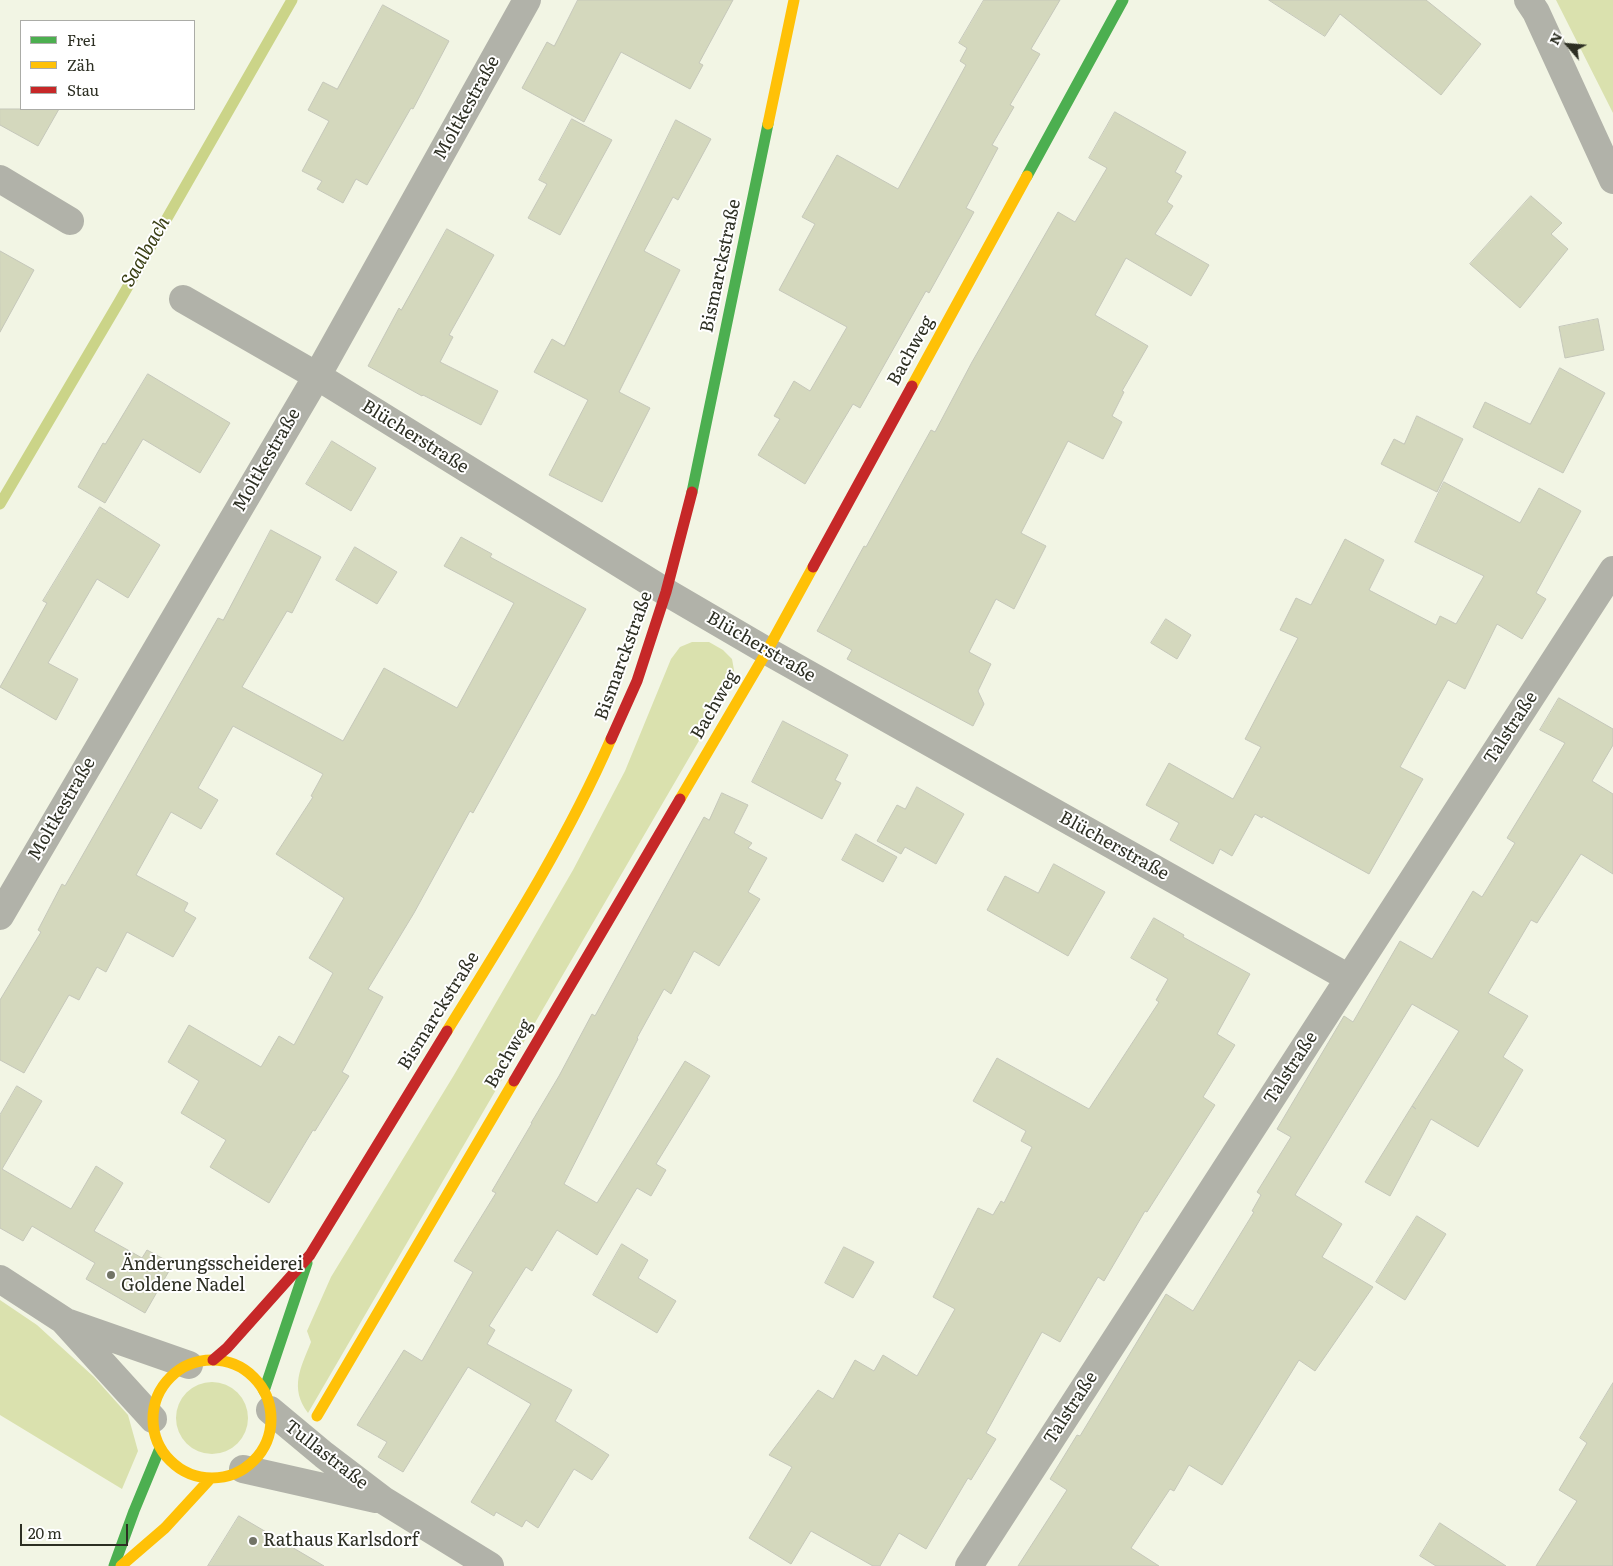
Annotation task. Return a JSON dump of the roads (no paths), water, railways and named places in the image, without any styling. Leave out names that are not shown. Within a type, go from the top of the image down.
[{"type":"street","name":"Moltkestraße","points":[[0,916],[316,376],[527,0]]},
{"type":"street","name":"Bismarckstraße","points":[[201,1363],[227,1348],[310,1255],[528,900],[589,790],[637,681],[666,592],[689,506],[794,0]]},
{"type":"street","name":"Bachweg","points":[[316,1416],[767,651],[1124,0]]},
{"type":"street","points":[[1528,0],[1536,12],[1613,180]]},
{"type":"street","points":[[0,179],[70,221]]},
{"type":"street","name":"Blücherstraße","points":[[183,299],[316,376],[666,592],[767,651],[1349,978]]},
{"type":"street","name":"Talstraße","points":[[969,1566],[1613,570]]},
{"type":"street","name":"Bismarckstraße","points":[[267,1401],[273,1361],[310,1255]]},
{"type":"street","points":[[0,1279],[62,1320],[153,1419]]},
{"type":"street","points":[[62,1320],[201,1363]]},
{"type":"street","points":[[224,1361],[243,1369],[258,1382],[267,1401],[270,1430],[264,1448],[243,1469],[222,1478],[201,1478],[185,1472],[171,1462],[160,1448],[153,1419],[154,1408],[163,1387],[170,1378],[201,1363],[224,1361]]},
{"type":"street","name":"Tullastraße","points":[[267,1401],[324,1455],[383,1500],[490,1566]]},
{"type":"street","points":[[114,1566],[160,1448]]},
{"type":"street","name":"Tullastraße","points":[[243,1469],[383,1500]]},
{"type":"street","points":[[121,1566],[165,1528],[210,1479]]},
{"type":"waterway","name":"Saalbach","points":[[0,504],[119,302],[292,0]]},
{"type":"place","name":"Änderungsscheiderei Goldene Nadel","points":[[111,1275]]},
{"type":"place","name":"Rathaus Karlsdorf","points":[[253,1541]]}]
